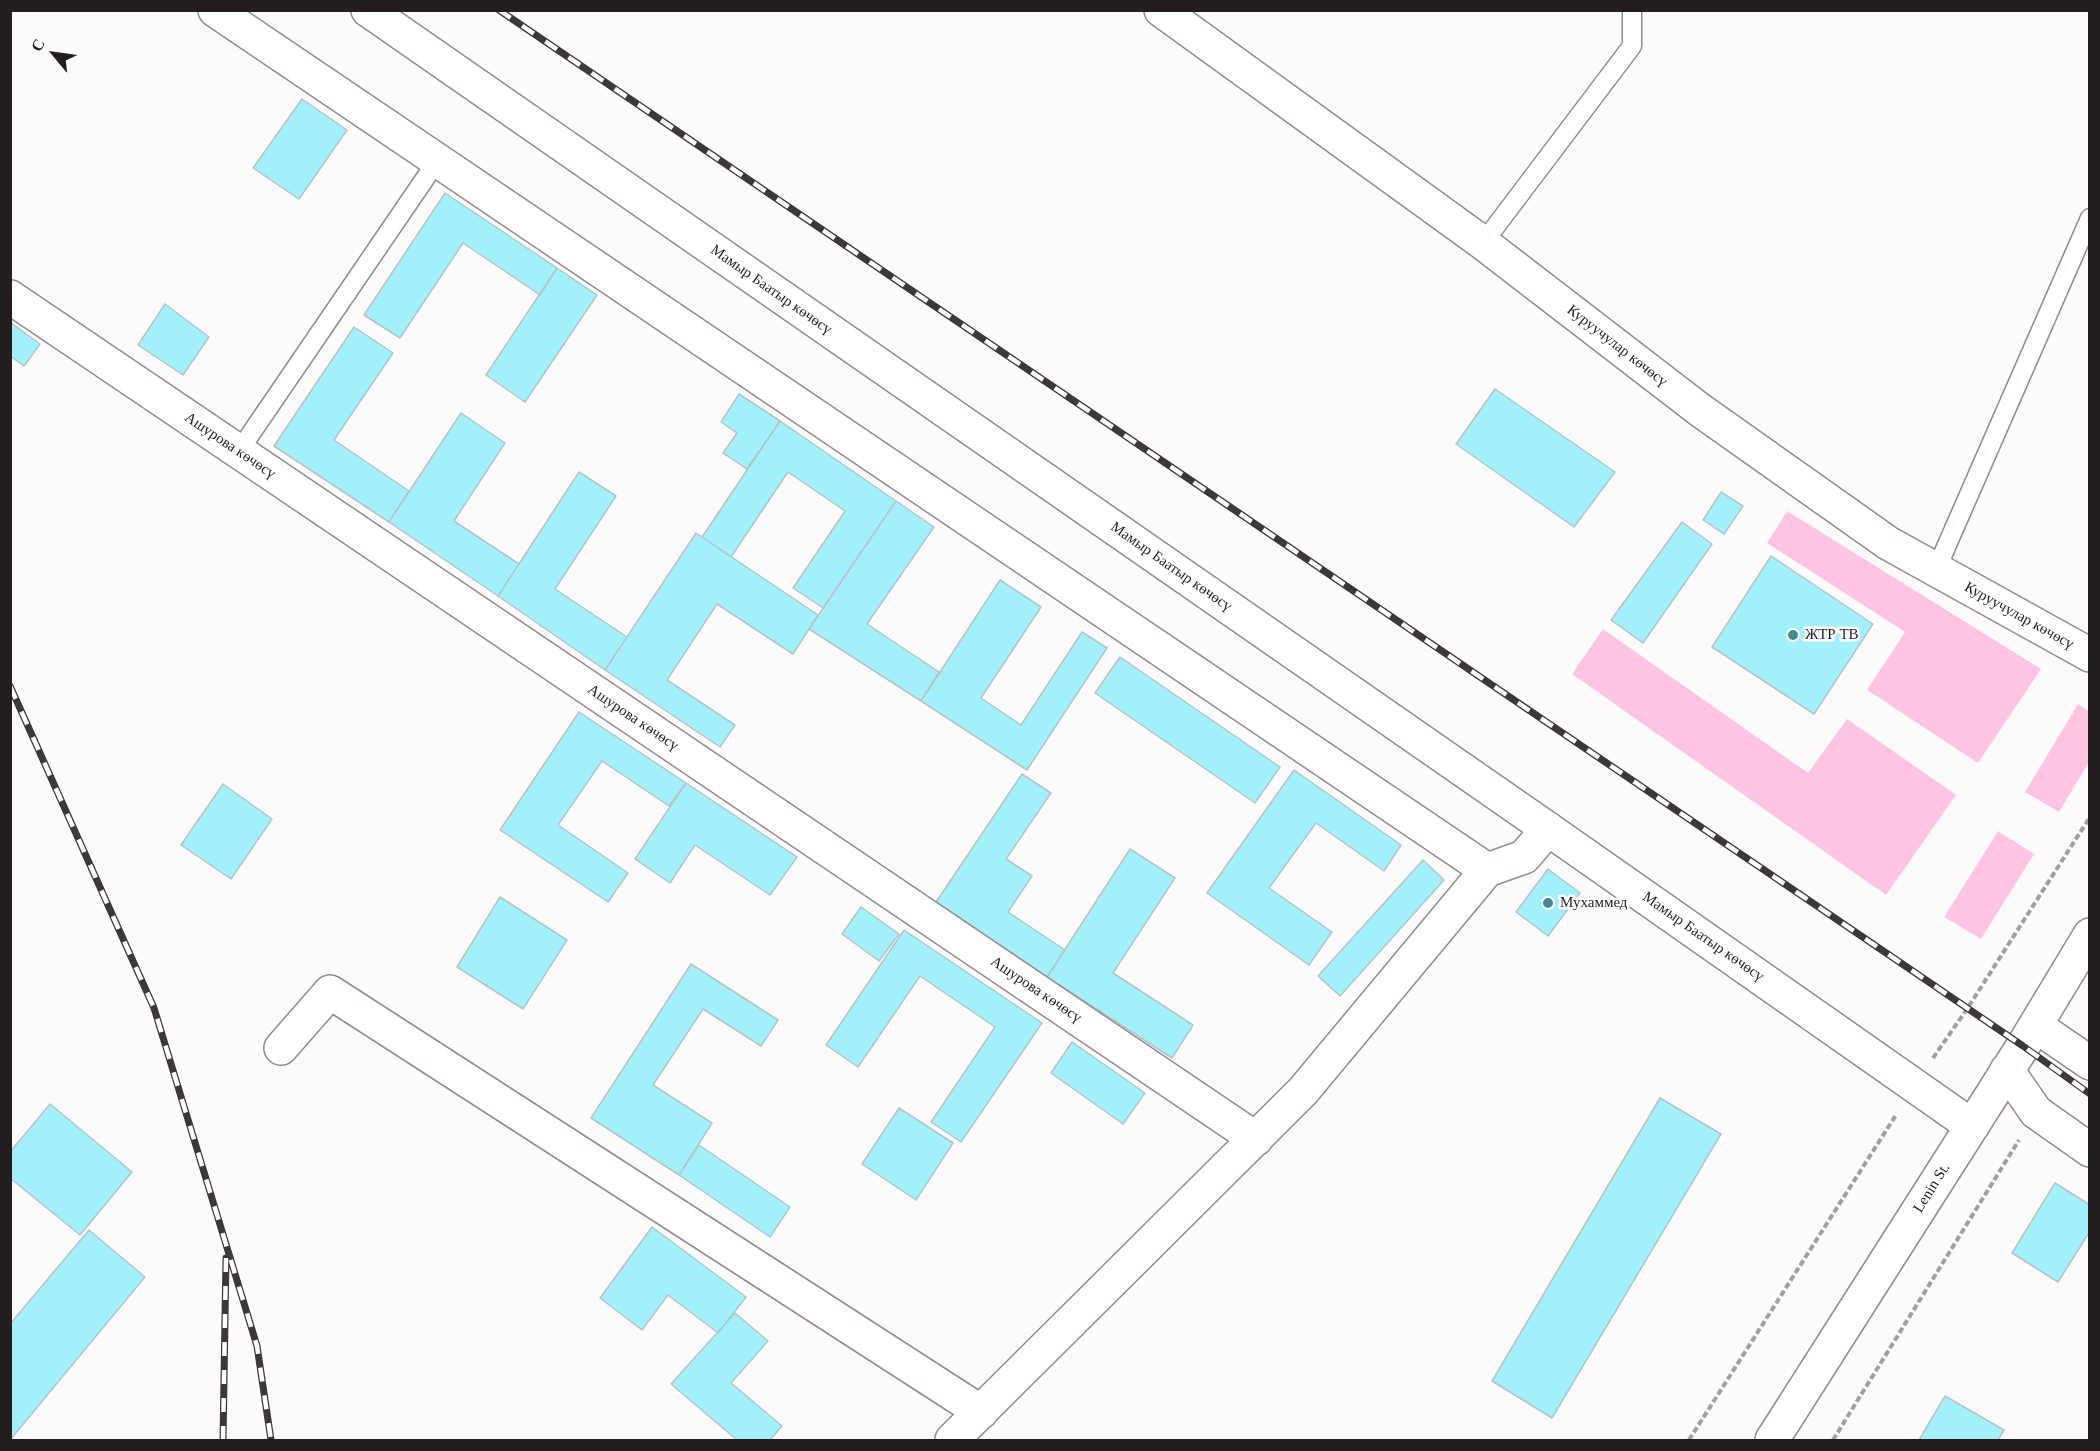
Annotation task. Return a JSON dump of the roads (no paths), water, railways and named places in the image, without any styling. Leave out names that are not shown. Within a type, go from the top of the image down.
[{"type":"main road","points":[[215,10],[1487,870]]},
{"type":"main road","name":"Мамыр Баатыр көчөсү","points":[[368,10],[1972,1126]]},
{"type":"main road","name":"Куруучулар көчөсү","points":[[1161,10],[1483,243],[1700,410],[1888,543],[2090,655]]},
{"type":"main road","name":"Ашурова көчөсү","points":[[10,297],[1256,1139]]},
{"type":"main road","points":[[952,1440],[1303,1091],[1487,870],[1524,857],[1548,829]]},
{"type":"main road","name":"Lenin St.","points":[[1772,1440],[2036,1026],[2090,935]]},
{"type":"main road","points":[[281,1048],[330,992],[981,1412]]},
{"type":"main road","points":[[2036,1026],[2090,1063]]},
{"type":"main road","points":[[2007,1070],[2036,1112],[2090,1150]]},
{"type":"lane","points":[[1483,243],[1632,46],[1632,10]]},
{"type":"lane","points":[[239,452],[437,161]]},
{"type":"lane","points":[[1936,570],[2090,218]]},
{"type":"railway","points":[[499,10],[2023,1046],[2090,1094]]},
{"type":"railway","points":[[10,686],[154,1008],[257,1346],[271,1440]]},
{"type":"railway","points":[[223,1440],[226,1258]]},
{"type":"place","name":"ЖТР ТВ","points":[[1793,635]]},
{"type":"place","name":"Мухаммед","points":[[1548,903]]}]
